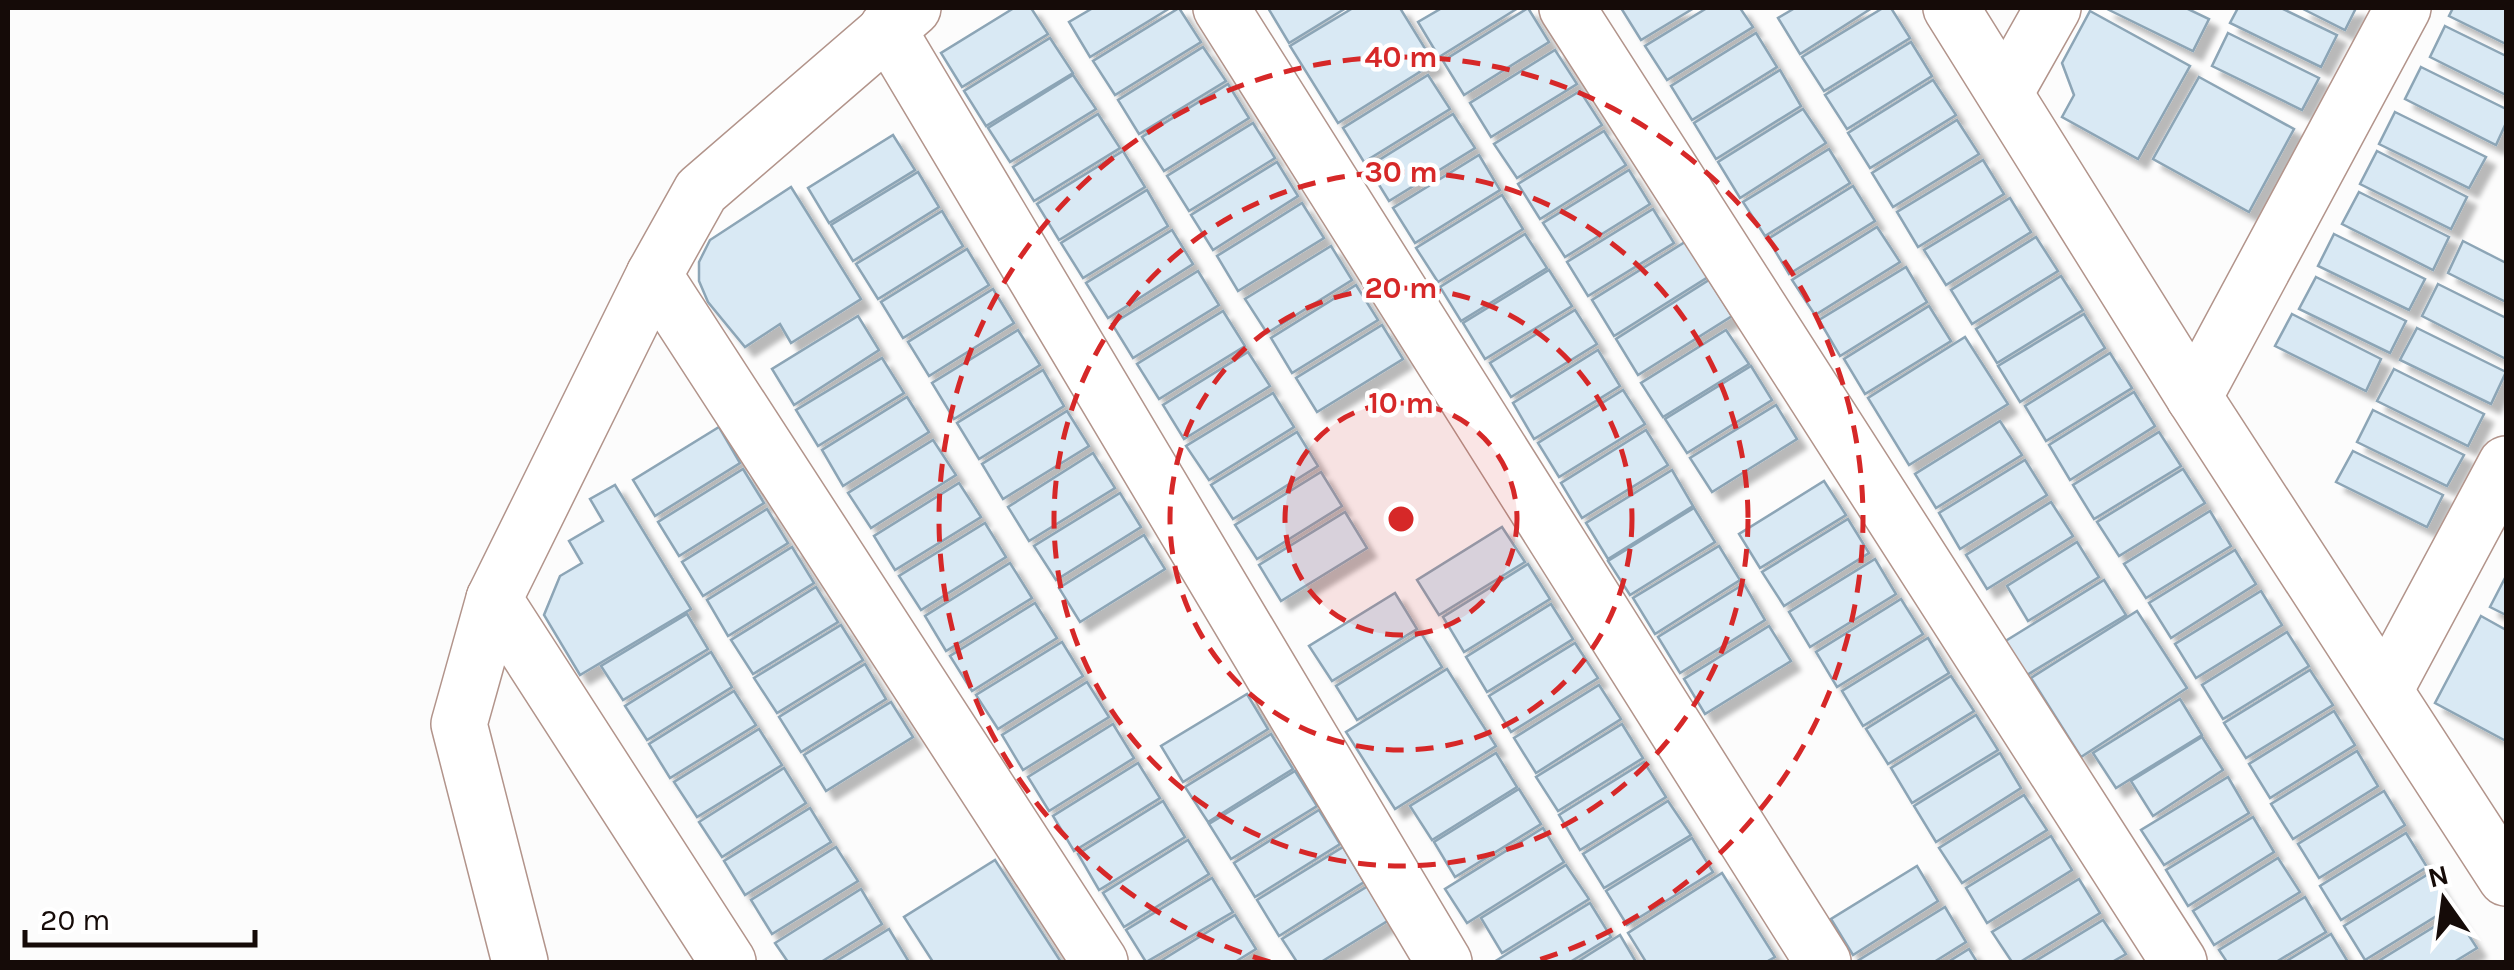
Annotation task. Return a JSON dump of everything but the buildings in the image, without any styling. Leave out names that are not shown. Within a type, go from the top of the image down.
[{"type":"street","points":[[1221,8],[1823,962]]},
{"type":"street","points":[[1567,8],[2178,962]]},
{"type":"street","points":[[1950,8],[2194,397],[2506,878]]},
{"type":"street","points":[[2004,94],[2053,8]]},
{"type":"street","points":[[2194,397],[2403,8]]},
{"type":"street","points":[[520,962],[459,724],[494,599],[654,275],[701,190],[900,18],[1444,962]]},
{"type":"street","points":[[654,275],[1100,962]]},
{"type":"street","points":[[2385,690],[2506,464]]},
{"type":"street","points":[[494,599],[728,962]]}]
